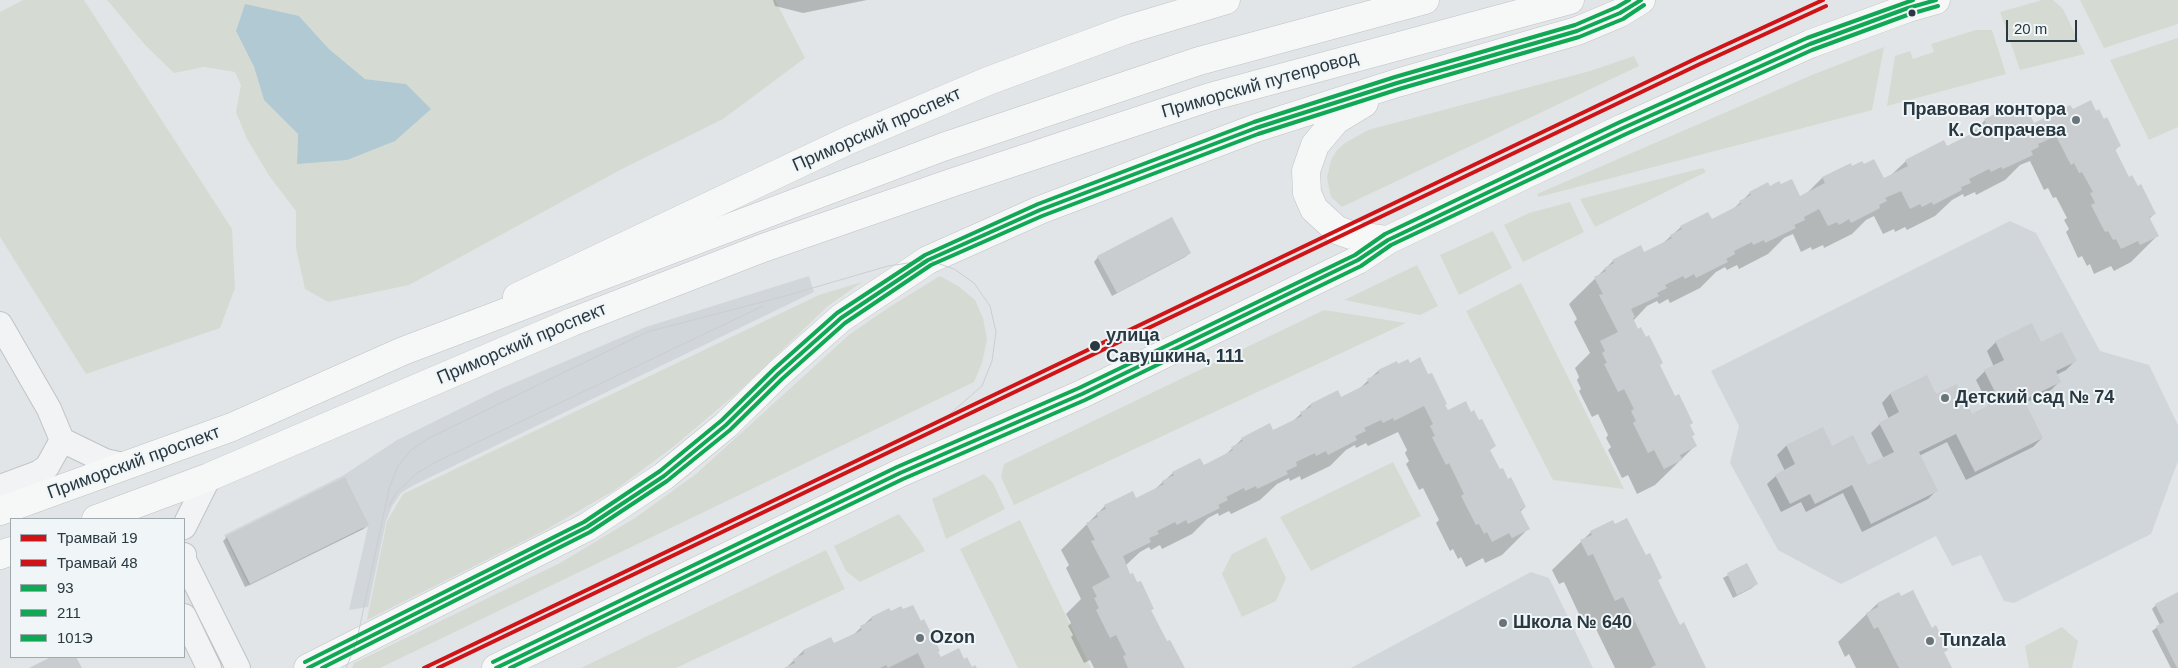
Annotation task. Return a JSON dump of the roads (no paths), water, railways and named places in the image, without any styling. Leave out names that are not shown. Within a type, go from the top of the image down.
[{"type":"main road","name":"Приморский проспект","points":[[0,512],[232,427],[404,351],[849,140],[988,81],[1126,30],[1226,0]]},
{"type":"main road","name":"Приморский проспект","points":[[404,351],[943,148],[1199,61],[1425,0]]},
{"type":"main road","name":"Приморский путепровод","points":[[954,182],[1210,97],[1570,0]]},
{"type":"main road","points":[[308,668],[587,527],[664,476],[726,425],[778,374],[841,318],[928,260],[1040,210],[1256,128],[1397,83],[1577,31],[1620,13],[1641,0]]},
{"type":"main road","points":[[496,668],[900,473],[1091,390],[1349,265],[1388,240],[1623,128],[1810,44],[1908,8],[1936,0]]},
{"type":"main road","points":[[1388,240],[1351,235],[1336,230],[1325,221],[1314,209],[1307,193],[1306,171],[1315,145],[1336,120],[1397,83]]},
{"type":"main road","name":"Приморский проспект","points":[[102,518],[209,477],[572,322],[763,248],[954,182]]},
{"type":"street","points":[[0,324],[49,409],[62,440],[105,461],[127,466]]},
{"type":"street","points":[[0,487],[38,473],[47,467],[62,440]]},
{"type":"street","points":[[185,525],[209,477]]},
{"type":"street","points":[[185,562],[238,668]]},
{"type":"street","points":[[185,618],[209,668]]},
{"type":"water","points":[[245,4],[299,16],[329,49],[365,79],[406,84],[431,109],[395,141],[347,160],[297,164],[298,134],[264,100],[254,67],[236,31]]},
{"type":"tram line","name":"19","points":[[424,668],[1697,58],[1823,0]]},
{"type":"tram line","name":"48","points":[[438,668],[1700,64],[1826,6]]},
{"type":"tram line","points":[[346,668],[356,644],[389,489],[398,466],[410,451],[429,438],[647,332],[785,296],[888,266],[928,260],[954,269],[974,283],[990,306],[996,332],[992,361],[982,386],[944,419]]},
{"type":"tram line","points":[[389,506],[396,493],[417,473],[438,461],[763,306]]},
{"type":"place","name":"Правовая контора К. Сопрачева","points":[[2076,120]]},
{"type":"place","name":"улица Савушкина, 111","points":[[1095,346]]},
{"type":"place","name":"Детский сад № 74","points":[[1945,398]]},
{"type":"place","name":"Школа № 640","points":[[1503,623]]},
{"type":"place","name":"Ozon","points":[[920,638]]},
{"type":"place","name":"Tunzala","points":[[1930,641]]}]
